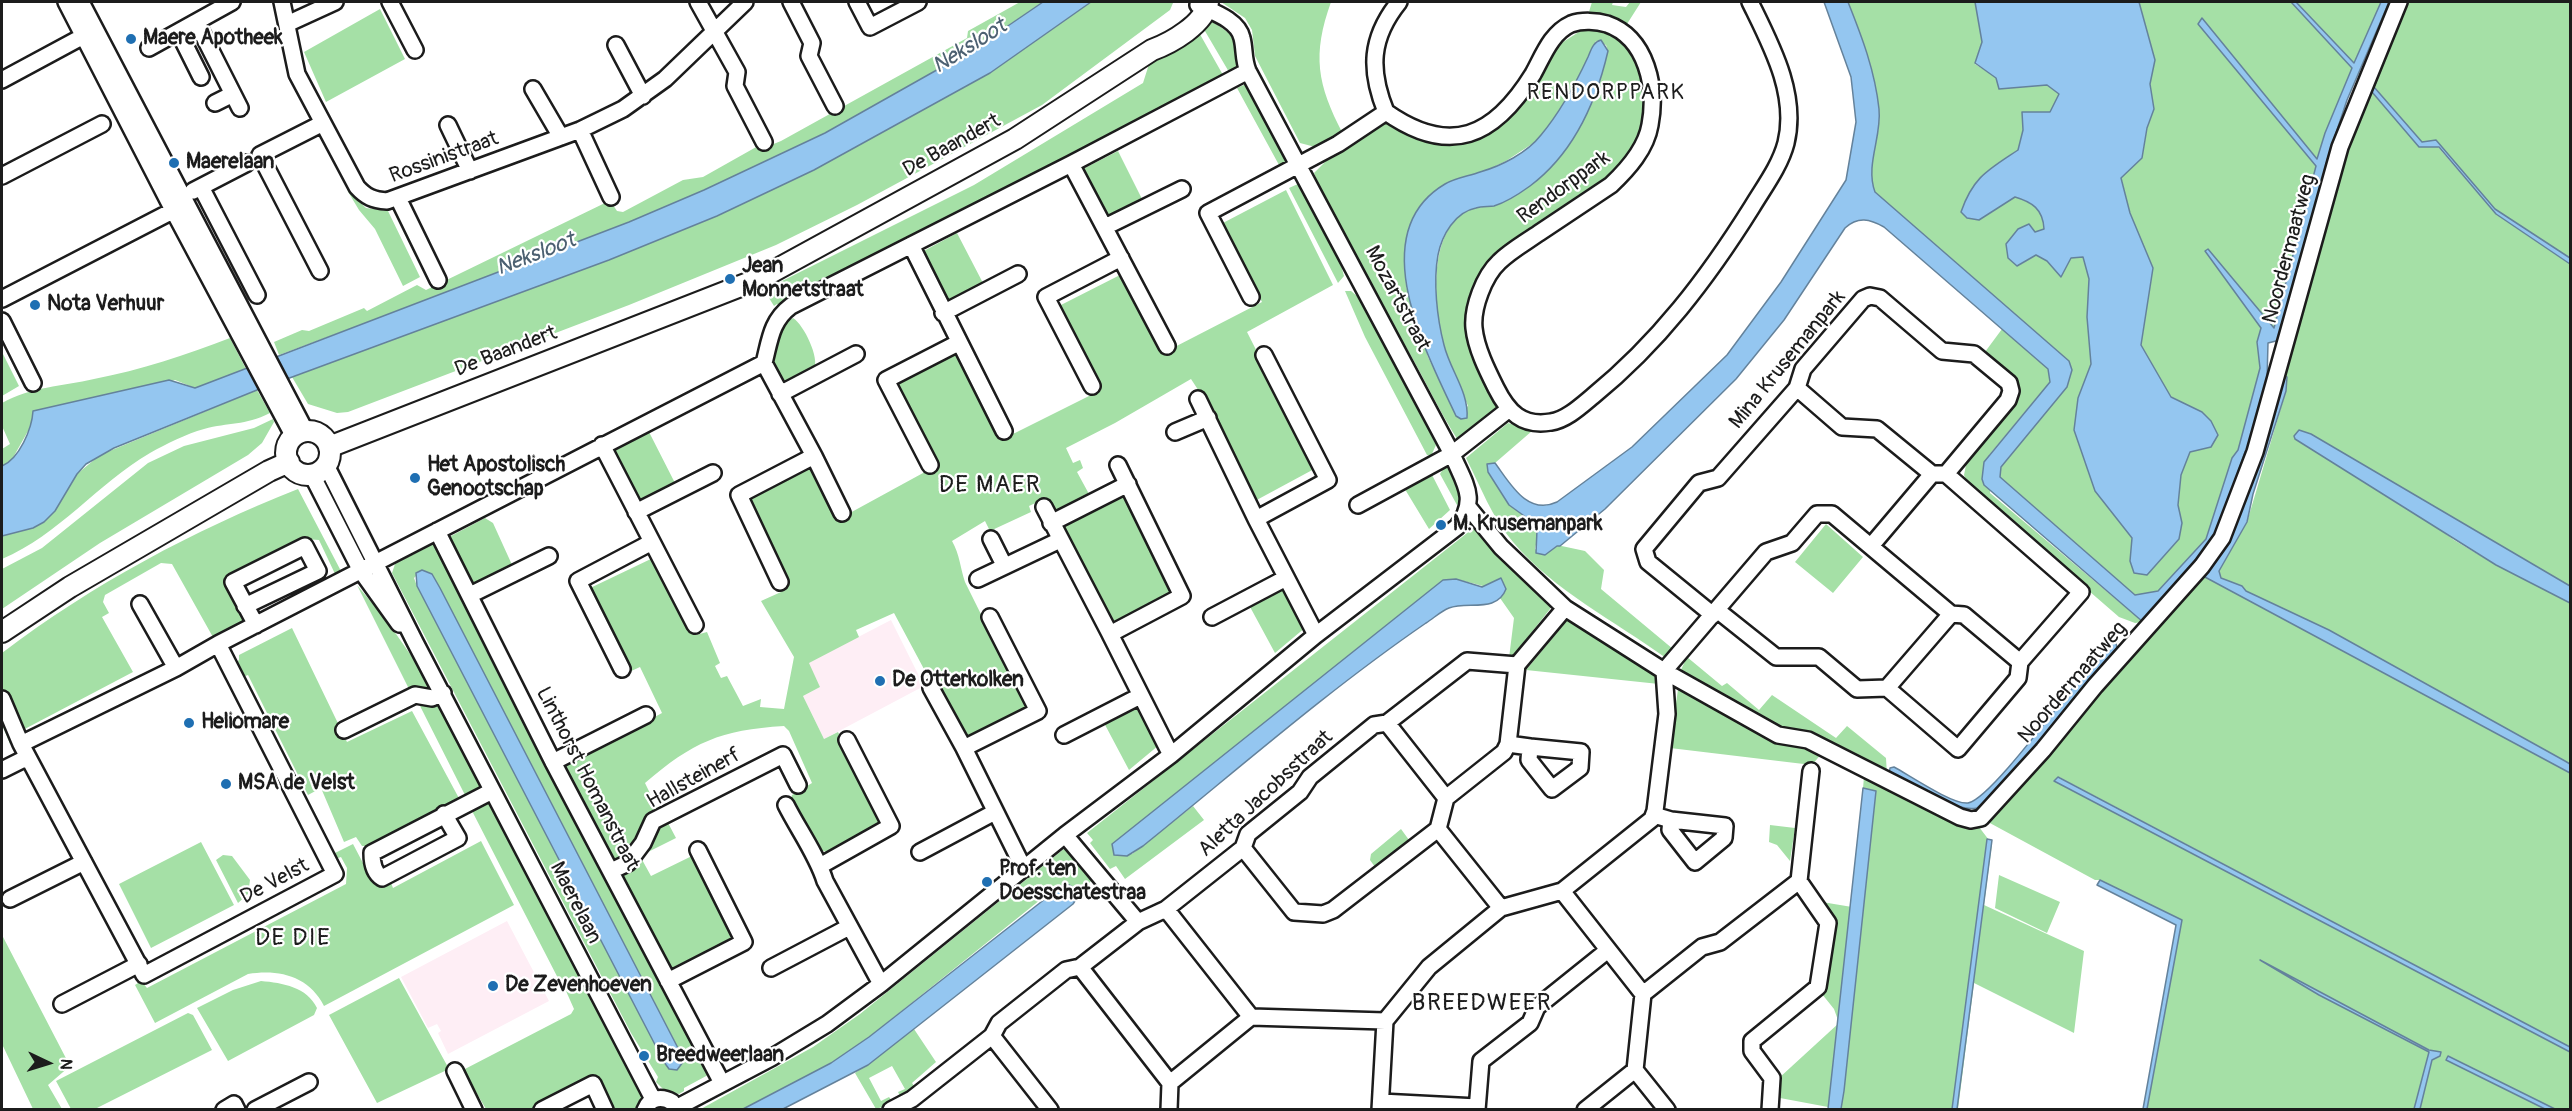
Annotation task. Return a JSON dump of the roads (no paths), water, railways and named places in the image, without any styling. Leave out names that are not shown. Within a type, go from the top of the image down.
[{"type":"main road","name":"De Baandert","points":[[323,462],[732,289],[738,281],[759,272],[769,272],[835,239],[1015,139],[1152,50],[1167,45],[1198,21],[1203,4]]},
{"type":"main road","points":[[300,434],[320,435],[323,462],[297,472],[289,462],[288,446],[300,434]]},
{"type":"main road","points":[[2,632],[79,581],[269,471],[289,462]]},
{"type":"street","points":[[66,2],[89,33],[180,204],[268,357],[283,387],[300,434]]},
{"type":"street","points":[[81,2],[89,33]]},
{"type":"street","points":[[149,48],[232,2]]},
{"type":"street","name":"Rossinistraat","points":[[282,2],[297,74],[364,195],[374,200],[398,198],[561,138],[644,96],[665,79],[745,2]]},
{"type":"street","points":[[287,24],[335,2]]},
{"type":"street","points":[[390,2],[415,50]]},
{"type":"street","points":[[698,2],[737,72],[735,86],[764,142]]},
{"type":"street","points":[[791,2],[812,43],[809,56],[835,106]]},
{"type":"street","points":[[857,2],[870,27],[918,2]]},
{"type":"street","points":[[1251,297],[1208,213],[1300,165],[1386,112],[1375,84],[1375,49],[1399,2]]},
{"type":"street","points":[[1358,506],[1452,454],[1508,410],[1523,421],[1553,422],[1565,417],[1607,385],[1685,306],[1720,257],[1773,173],[1786,144],[1789,114],[1782,73],[1750,2]]},
{"type":"street","name":"Noordermaatweg","points":[[1469,508],[1502,547],[1565,608],[1664,671],[1771,731],[1808,740],[1955,815],[1972,820],[1985,815],[2202,566],[2229,524],[2282,361],[2340,147],[2399,2]]},
{"type":"street","name":"Mozartstraat","points":[[1203,4],[1232,23],[1240,32],[1244,61],[1248,71],[1452,454],[1469,494],[1469,508]]},
{"type":"street","name":"Rendorppark","points":[[1386,112],[1412,128],[1437,137],[1464,135],[1482,128],[1514,100],[1532,75],[1552,40],[1572,24],[1600,22],[1617,28],[1631,38],[1646,66],[1652,103],[1650,127],[1642,148],[1611,185],[1498,262],[1483,286],[1474,328],[1482,355],[1508,410]]},
{"type":"street","points":[[196,23],[236,101],[215,104]]},
{"type":"street","points":[[2,80],[89,33]]},
{"type":"street","points":[[178,33],[201,77]]},
{"type":"street","points":[[616,45],[644,96]]},
{"type":"street","points":[[842,513],[764,363],[774,322],[779,315],[791,306],[1248,71]]},
{"type":"street","points":[[532,88],[561,138]]},
{"type":"street","points":[[320,271],[260,155],[323,123]]},
{"type":"street","points":[[2,176],[102,124]]},
{"type":"street","points":[[448,125],[471,171]]},
{"type":"street","points":[[580,130],[611,196]]},
{"type":"street","points":[[2,299],[180,204],[201,187],[247,163]]},
{"type":"street","points":[[1071,164],[1167,346]]},
{"type":"street","points":[[201,187],[257,295]]},
{"type":"street","points":[[1105,227],[1182,189]]},
{"type":"street","points":[[398,198],[438,280]]},
{"type":"street","points":[[180,204],[267,389],[300,434]]},
{"type":"street","points":[[911,245],[1004,431]]},
{"type":"street","points":[[1092,386],[1046,297],[1121,258]]},
{"type":"street","points":[[943,313],[1018,274]]},
{"type":"street","name":"Mina Krusemanpark","points":[[1887,688],[1857,689],[1819,657],[1776,657],[1648,562],[1644,549],[1699,483],[1718,478],[1797,388],[1803,369],[1863,299],[1870,296],[1880,298],[1942,351],[1974,354],[2011,387],[2008,400],[1939,474]]},
{"type":"street","points":[[2,321],[33,383]]},
{"type":"street","points":[[930,465],[886,380],[958,343]]},
{"type":"street","points":[[780,394],[856,354]]},
{"type":"street","points":[[1256,519],[1328,480],[1264,355]]},
{"type":"street","points":[[2,770],[25,750],[218,644],[764,363]]},
{"type":"street","points":[[1797,388],[1842,427],[1877,429],[1939,474],[2081,592],[2020,662],[2018,678],[1958,749],[1887,688],[1951,614]]},
{"type":"street","points":[[1198,399],[1316,635]]},
{"type":"street","points":[[1175,432],[1208,418]]},
{"type":"street","points":[[602,445],[695,625]]},
{"type":"street","points":[[780,582],[739,495],[814,456]]},
{"type":"street","name":"Maerelaan","points":[[323,462],[443,693],[649,1105]]},
{"type":"street","name":"Maerelaan","points":[[323,462],[361,571],[386,608],[415,642]]},
{"type":"street","points":[[1110,634],[1182,596],[1118,465]]},
{"type":"street","points":[[636,512],[712,473]]},
{"type":"street","points":[[1871,546],[1939,474]]},
{"type":"street","points":[[1051,523],[1128,484]]},
{"type":"street","points":[[1044,507],[1172,755]]},
{"type":"street","points":[[649,1105],[666,1098],[676,1109],[771,1058],[827,1024],[881,984],[1065,836],[1172,755],[1316,635],[1457,527],[1469,508]]},
{"type":"street","points":[[1608,950],[1537,1007],[1530,1023],[1481,1062],[1477,1108],[1381,1106],[1384,1021],[1429,967],[1501,908],[1562,891],[1654,815],[1667,714],[1664,671],[1766,552],[1792,543],[1817,514],[1832,514],[1951,614],[1964,615],[2020,662]]},
{"type":"street","name":"Linthorst Homanstraat","points":[[436,531],[553,762],[722,1083]]},
{"type":"street","points":[[991,539],[1004,565]]},
{"type":"street","points":[[978,579],[1060,540]]},
{"type":"street","points":[[622,669],[578,581],[652,542]]},
{"type":"street","points":[[245,606],[318,571],[305,546],[233,582],[245,606],[256,625]]},
{"type":"street","points":[[470,595],[549,556]]},
{"type":"street","points":[[1212,617],[1286,578]]},
{"type":"street","points":[[140,604],[176,668]]},
{"type":"street","points":[[1243,848],[1294,912],[1323,914],[1334,910],[1438,829],[1446,798],[1504,752],[1508,744],[1517,665],[1565,608]]},
{"type":"street","points":[[964,748],[1038,711],[990,617]]},
{"type":"street","name":"De Velst","points":[[139,964],[144,975],[335,874],[218,644]]},
{"type":"street","name":"Aletta Jacobsstraat","points":[[891,1110],[912,1099],[992,1036],[999,1023],[1066,970],[1080,967],[1138,922],[1166,909],[1243,848],[1248,834],[1300,792],[1310,777],[1374,725],[1387,723],[1464,662],[1471,660],[1517,665]]},
{"type":"street","points":[[931,688],[1024,868]]},
{"type":"street","points":[[344,730],[415,695],[432,698],[443,693]]},
{"type":"street","points":[[1065,735],[1140,696]]},
{"type":"street","points":[[2,699],[25,750],[139,964],[62,1004]]},
{"type":"street","points":[[553,762],[645,715]]},
{"type":"street","points":[[1387,723],[1446,798]]},
{"type":"street","points":[[820,866],[891,826],[847,740]]},
{"type":"street","points":[[1508,744],[1530,747]]},
{"type":"street","name":"Hallsteinerf","points":[[611,871],[628,863],[643,843],[653,821],[783,755],[798,784]]},
{"type":"street","points":[[1770,1110],[1772,1078],[1752,1051],[1752,1041],[1818,987],[1828,923],[1798,881],[1811,771]]},
{"type":"street","points":[[444,814],[458,838],[382,878],[379,876],[372,863],[372,854],[444,814],[492,791]]},
{"type":"street","points":[[786,805],[881,984]]},
{"type":"street","points":[[920,852],[995,812]]},
{"type":"street","points":[[1654,815],[1671,820]]},
{"type":"street","points":[[1438,829],[1501,908]]},
{"type":"street","points":[[1065,836],[1138,922]]},
{"type":"street","points":[[668,981],[744,942],[698,850]]},
{"type":"street","points":[[10,899],[84,862]]},
{"type":"street","points":[[1643,994],[1702,947],[1720,942],[1798,881]]},
{"type":"street","points":[[1562,891],[1643,994],[1635,1070],[1667,1110]]},
{"type":"street","points":[[1166,909],[1251,1017]]},
{"type":"street","points":[[771,969],[849,927]]},
{"type":"street","points":[[1080,967],[1170,1083],[1169,1110]]},
{"type":"street","points":[[1170,1083],[1251,1017],[1384,1021]]},
{"type":"street","points":[[992,1036],[1050,1110]]},
{"type":"street","points":[[1585,1110],[1635,1070]]},
{"type":"street","points":[[455,1071],[474,1110]]},
{"type":"street","points":[[255,1110],[309,1082]]},
{"type":"street","points":[[542,1110],[593,1084],[605,1110]]},
{"type":"street","points":[[224,1110],[234,1104],[237,1110]]},
{"type":"water","points":[[1043,2],[1091,2],[990,73],[814,170],[717,216],[609,260],[257,390],[114,448],[86,464],[77,474],[55,511],[44,522],[33,528],[2,536],[2,466],[14,457],[24,443],[33,411],[169,380],[195,388],[629,222],[704,190],[825,133],[974,49]]},
{"type":"water","points":[[1824,2],[1848,2],[1871,68],[1879,109],[1872,172],[1875,192],[2069,361],[2072,370],[2067,387],[2001,467],[2000,477],[2135,595],[2158,591],[2206,539],[2232,458],[2238,450],[2260,368],[2257,342],[2261,328],[2205,251],[2208,249],[2274,328],[2316,166],[2198,24],[2202,18],[2317,159],[2325,133],[2352,68],[2291,2],[2296,2],[2354,63],[2381,2],[2389,2],[2347,100],[2328,157],[2280,340],[2268,343],[2267,380],[2249,445],[2215,538],[2143,622],[1984,485],[1982,479],[1984,462],[2050,382],[2048,369],[1884,227],[1874,222],[1859,220],[1845,228],[1784,320],[1736,379],[1605,509],[1560,546],[1545,555],[1536,553],[1537,530],[1534,523],[1509,505],[1488,472],[1487,464],[1495,463],[1513,488],[1528,501],[1537,505],[1557,502],[1632,447],[1727,355],[1781,282],[1846,180],[1856,122],[1851,77]]},
{"type":"water","points":[[1975,2],[2139,2],[2155,60],[2150,84],[2154,109],[2147,128],[2142,158],[2121,178],[2130,213],[2153,268],[2141,345],[2171,397],[2202,412],[2211,421],[2218,435],[2211,447],[2190,452],[2181,475],[2178,505],[2182,523],[2179,539],[2147,575],[2134,573],[2130,561],[2132,538],[2095,491],[2074,430],[2078,398],[2091,364],[2087,317],[2089,279],[2083,257],[2071,258],[2061,277],[2047,261],[2036,255],[2017,266],[2008,258],[2006,244],[2018,229],[2029,224],[2035,232],[2044,229],[2036,207],[2021,199],[2015,197],[1979,220],[1967,218],[1961,212],[1976,182],[1990,169],[2018,150],[2023,130],[2022,112],[2050,112],[2059,94],[2047,85],[1999,89],[1996,78],[1975,63],[1982,42]]},
{"type":"water","points":[[2403,2],[2408,2],[2374,87],[2422,142],[2436,140],[2495,209],[2570,258],[2570,264],[2496,214],[2439,147],[2419,147],[2372,92],[2369,95]]},
{"type":"water","points":[[1601,40],[1608,51],[1597,89],[1581,126],[1559,158],[1545,173],[1513,198],[1494,206],[1478,207],[1462,214],[1451,225],[1443,240],[1438,255],[1436,300],[1444,345],[1467,408],[1467,418],[1461,419],[1456,416],[1430,360],[1408,295],[1404,263],[1408,232],[1420,205],[1445,184],[1505,162],[1535,142],[1555,117],[1593,47]]},
{"type":"water","points":[[2284,375],[2287,377],[2286,391],[2253,494],[2247,522],[2219,571],[2221,578],[2242,586],[2246,591],[2329,630],[2565,761],[2570,764],[2570,773],[2203,576]]},
{"type":"water","points":[[2299,430],[2311,434],[2570,586],[2570,603],[2496,565],[2295,439],[2294,436]]},
{"type":"water","points":[[422,570],[432,574],[440,588],[678,1048],[683,1062],[677,1070],[669,1069],[664,1062],[417,586],[416,573]]},
{"type":"water","points":[[1501,578],[1506,589],[1496,601],[1489,604],[1457,606],[1440,613],[1317,704],[1143,846],[1127,856],[1114,855],[1112,844],[1443,580],[1456,579],[1482,587]]},
{"type":"water","points":[[2111,642],[2116,643],[2117,648],[2015,771],[1977,808],[1945,802],[1889,774],[1890,768],[1894,767],[1942,795],[1961,802],[1968,803],[1981,796],[2018,757]]},
{"type":"water","points":[[2058,777],[2570,1047],[2570,1052],[2054,781]]},
{"type":"water","points":[[1863,788],[1876,791],[1844,1091],[1841,1109],[1828,1109]]},
{"type":"water","points":[[1987,839],[1992,840],[1957,1109],[1952,1109]]},
{"type":"water","points":[[2100,880],[2182,920],[2147,1109],[2143,1109],[2176,925],[2097,885]]},
{"type":"water","points":[[1064,884],[1074,888],[1077,898],[1073,904],[868,1065],[783,1109],[743,1109],[831,1063],[869,1037]]},
{"type":"water","points":[[2260,960],[2429,1050],[2441,1052],[2440,1056],[2432,1060],[2420,1109],[2414,1109],[2429,1052],[2319,995]]},
{"type":"water","points":[[2448,1056],[2555,1109],[2545,1109],[2446,1060]]},
{"type":"place","name":"Maere Apotheek","points":[[131,39]]},
{"type":"place","name":"Maerelaan","points":[[174,163]]},
{"type":"place","name":"Jean Monnetstraat","points":[[730,279]]},
{"type":"place","name":"Nota Verhuur","points":[[35,305]]},
{"type":"place","name":"Het Apostolisch Genootschap","points":[[415,478]]},
{"type":"place","name":"M. Krusemanpark","points":[[1441,525]]},
{"type":"place","name":"De Otterkolken","points":[[880,681]]},
{"type":"place","name":"Heliomare","points":[[189,723]]},
{"type":"place","name":"MSA de Velst","points":[[226,784]]},
{"type":"place","name":"Prof. ten Doesschatestraa","points":[[987,882]]},
{"type":"place","name":"De Zevenhoeven","points":[[493,986]]},
{"type":"place","name":"Breedweerlaan","points":[[644,1056]]},
{"type":"district","name":"RENDORPPARK","points":[[1606,93]]},
{"type":"district","name":"DE MAER","points":[[990,486]]},
{"type":"district","name":"DE DIE","points":[[293,939]]},
{"type":"district","name":"BREEDWEER","points":[[1482,1004]]},
{"type":"water label","name":"Neksloot","points":[[970,47]]},
{"type":"water label","name":"Neksloot","points":[[536,255]]}]
